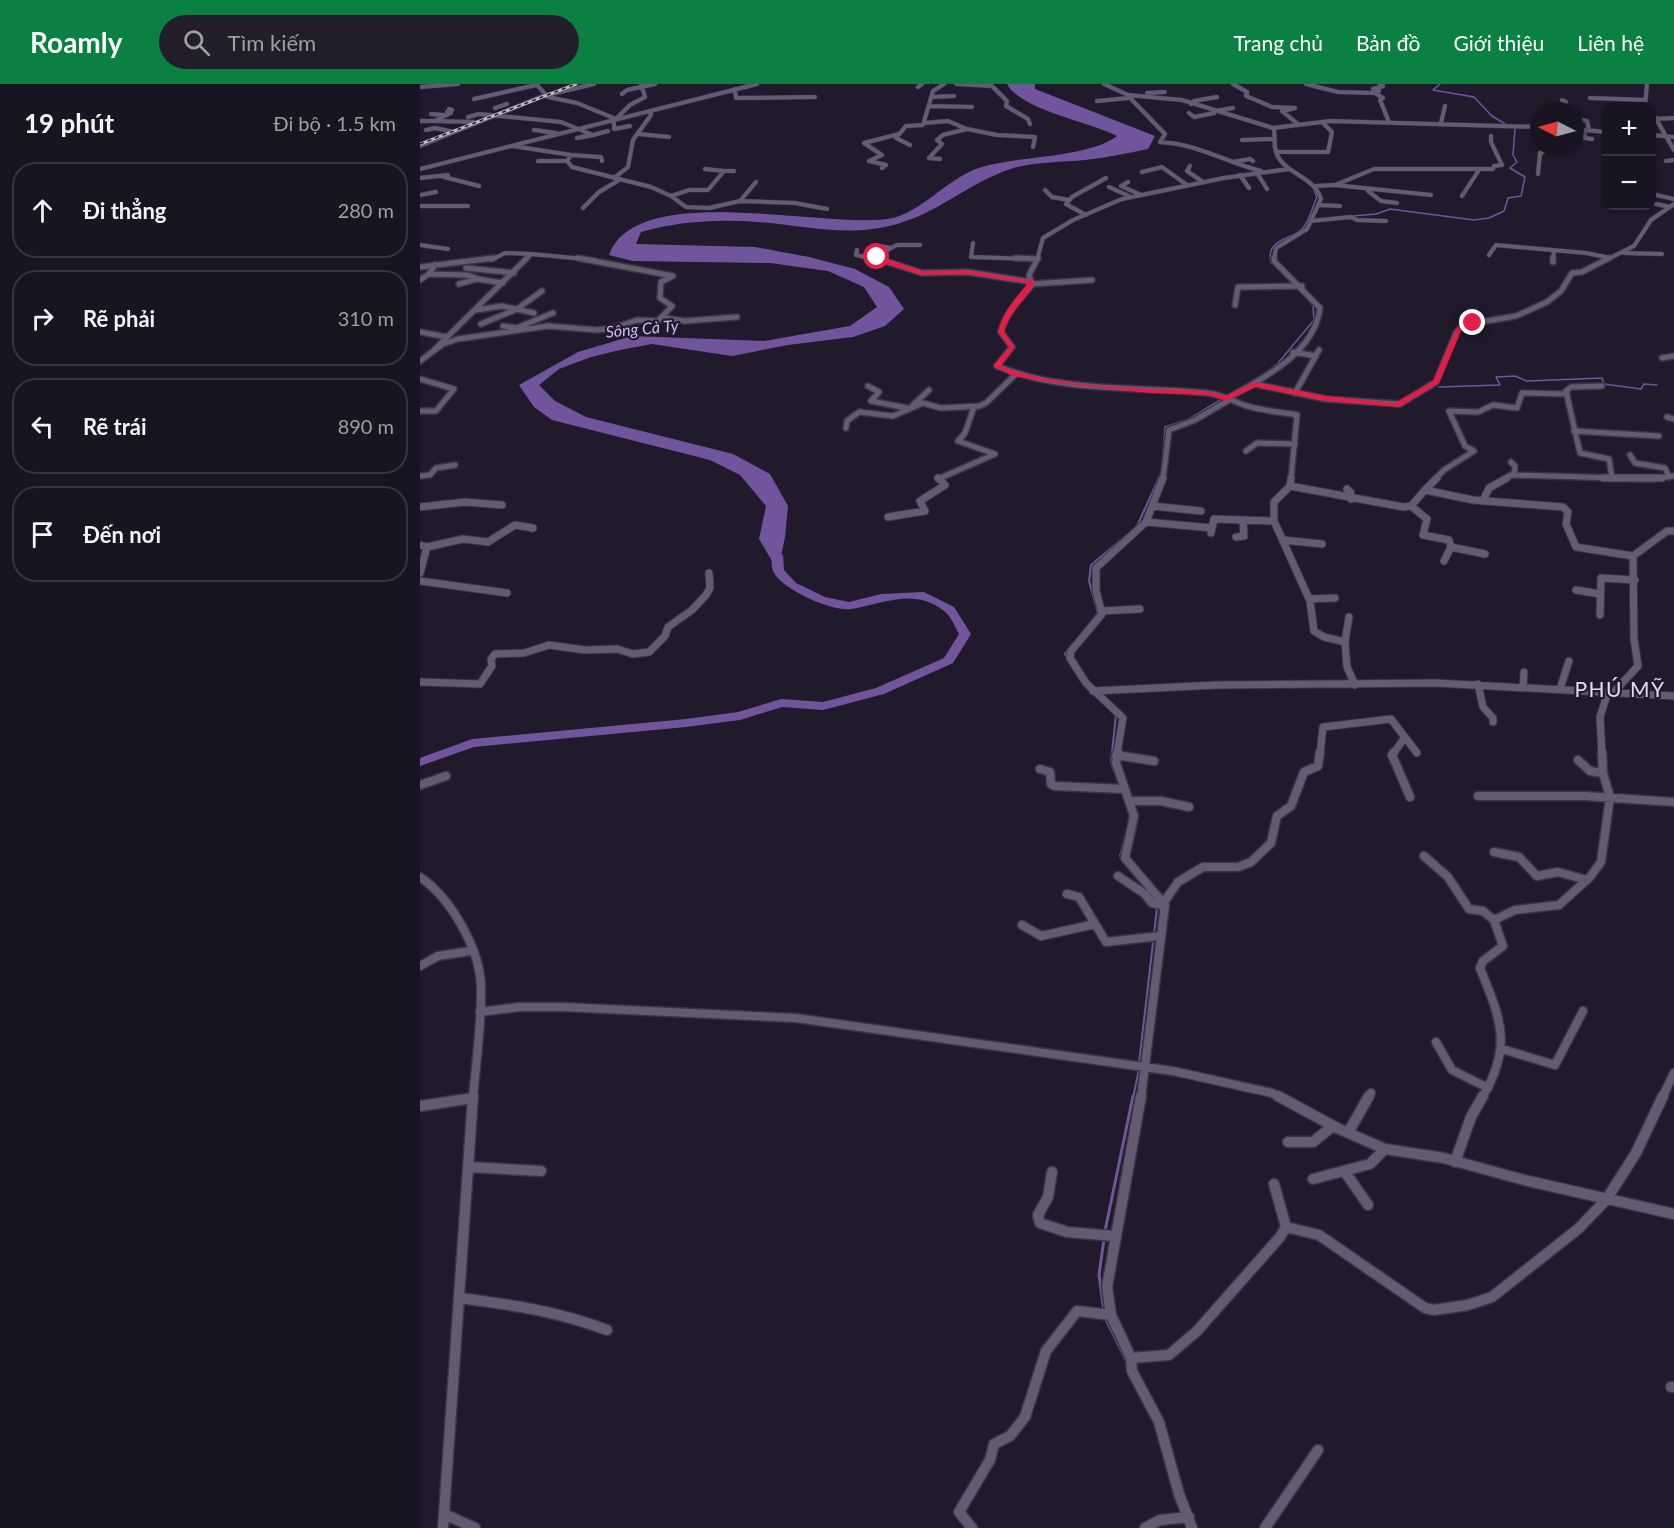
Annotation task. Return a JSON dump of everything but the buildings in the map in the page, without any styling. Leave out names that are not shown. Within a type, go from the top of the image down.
[{"type":"street","points":[[420,88],[458,84]]},
{"type":"street","points":[[474,99],[536,84],[546,95],[615,119]]},
{"type":"street","points":[[421,145],[546,95],[594,84]]},
{"type":"street","points":[[622,94],[627,90],[654,84]]},
{"type":"street","points":[[420,169],[757,84]]},
{"type":"street","points":[[924,123],[934,90],[944,84]]},
{"type":"street","points":[[956,84],[992,86],[1007,100],[1006,106],[1028,119],[1030,124]]},
{"type":"street","points":[[1104,84],[1131,96],[1165,134],[1160,142],[1182,144],[1203,152],[1215,153],[1233,162],[1265,172]]},
{"type":"street","points":[[1233,84],[1248,93],[1246,96],[1272,107],[1295,108],[1282,111],[1299,125]]},
{"type":"street","points":[[1306,84],[1337,92],[1375,93],[1383,98],[1380,100],[1383,102],[1382,108],[1389,122]]},
{"type":"street","points":[[1375,93],[1378,91],[1374,88],[1383,86],[1380,84]]},
{"type":"street","points":[[1590,98],[1645,100],[1647,84]]},
{"type":"street","points":[[623,86],[627,90]]},
{"type":"street","points":[[630,126],[614,129],[615,119],[630,105],[645,98],[642,86]]},
{"type":"street","points":[[420,88],[431,92]]},
{"type":"street","points":[[735,89],[736,98]]},
{"type":"street","points":[[1137,96],[1165,92]]},
{"type":"street","points":[[561,99],[572,94]]},
{"type":"street","points":[[488,96],[500,101]]},
{"type":"street","points":[[931,97],[954,96]]},
{"type":"street","points":[[1097,101],[1131,96],[1181,100],[1274,128],[1322,122],[1530,127]]},
{"type":"street","points":[[1189,96],[1198,100]]},
{"type":"street","points":[[1191,104],[1198,100],[1217,97]]},
{"type":"street","points":[[731,102],[736,98],[813,100]]},
{"type":"street","points":[[1562,100],[1566,102]]},
{"type":"street","points":[[500,114],[493,108],[507,104]]},
{"type":"street","points":[[929,106],[973,105]]},
{"type":"street","points":[[1441,123],[1445,106]]},
{"type":"street","points":[[1189,113],[1194,117],[1233,108]]},
{"type":"street","points":[[434,121],[451,113],[447,112],[452,110],[449,109]]},
{"type":"street","points":[[583,208],[628,167],[631,145],[651,115],[650,111]]},
{"type":"street","points":[[532,120],[542,113]]},
{"type":"street","points":[[431,114],[446,116]]},
{"type":"street","points":[[468,117],[478,114],[561,122],[593,135]]},
{"type":"street","points":[[1656,119],[1674,118]]},
{"type":"street","points":[[1266,120],[1267,127]]},
{"type":"street","points":[[1584,120],[1587,121],[1585,138],[1592,139]]},
{"type":"street","points":[[1656,120],[1674,149]]},
{"type":"street","points":[[420,121],[478,122]]},
{"type":"street","points":[[882,168],[886,165],[869,162],[882,155],[864,143],[898,136],[906,126],[920,126],[924,123],[948,121],[967,129],[1001,135],[1035,137],[1033,147]]},
{"type":"street","points":[[1276,152],[1328,152],[1327,145],[1331,143],[1332,135],[1322,122]]},
{"type":"street","points":[[1454,124],[1455,131]]},
{"type":"street","points":[[426,130],[435,128],[454,132]]},
{"type":"street","points":[[1274,128],[1276,152],[1287,170],[1316,186],[1352,181],[1361,171],[1374,169],[1493,169],[1493,166],[1502,165],[1495,145],[1491,142],[1491,136]]},
{"type":"street","points":[[940,159],[929,158],[942,144],[937,141],[943,135],[967,129]]},
{"type":"street","points":[[534,130],[558,134]]},
{"type":"street","points":[[1584,130],[1602,132]]},
{"type":"street","points":[[577,138],[608,131]]},
{"type":"street","points":[[639,134],[669,137]]},
{"type":"street","points":[[1656,135],[1674,137]]},
{"type":"street","points":[[434,137],[444,136]]},
{"type":"street","points":[[898,136],[910,145]]},
{"type":"street","points":[[1242,140],[1275,139]]},
{"type":"street","points":[[512,146],[601,157],[602,161]]},
{"type":"street","points":[[567,161],[572,155]]},
{"type":"street","points":[[1538,174],[1540,156]]},
{"type":"street","points":[[1233,162],[1248,159],[1253,161]]},
{"type":"street","points":[[538,161],[567,161]]},
{"type":"street","points":[[567,161],[572,167],[651,187],[671,196],[685,207],[699,209],[740,201],[795,203],[827,209]]},
{"type":"street","points":[[1142,172],[1160,166],[1187,185]]},
{"type":"street","points":[[1190,166],[1188,171],[1203,182]]},
{"type":"street","points":[[705,169],[734,171]]},
{"type":"street","points":[[1032,283],[1029,275],[1038,259],[1043,237],[1086,215],[1131,197],[1240,175],[1287,170]]},
{"type":"street","points":[[1462,196],[1479,170]]},
{"type":"street","points":[[671,196],[691,190],[708,190],[724,171]]},
{"type":"street","points":[[427,179],[437,172]]},
{"type":"street","points":[[1257,173],[1267,189]]},
{"type":"street","points":[[420,178],[449,175]]},
{"type":"street","points":[[1240,175],[1249,188]]},
{"type":"street","points":[[444,177],[479,186]]},
{"type":"street","points":[[1086,215],[1066,205],[1069,200],[1106,178]]},
{"type":"street","points":[[740,201],[756,182]]},
{"type":"street","points":[[1128,182],[1121,186],[1141,195]]},
{"type":"street","points":[[1335,185],[1431,195]]},
{"type":"street","points":[[1102,611],[1096,590],[1095,570],[1146,522],[1164,476],[1169,430],[1195,420],[1279,370],[1316,328],[1320,318],[1320,308],[1274,262],[1275,251],[1306,230],[1319,205],[1320,197],[1316,186]]},
{"type":"street","points":[[1109,187],[1131,197]]},
{"type":"street","points":[[1045,190],[1052,197],[1069,200]]},
{"type":"street","points":[[1367,190],[1381,201],[1397,203]]},
{"type":"street","points":[[420,195],[436,192]]},
{"type":"street","points":[[1656,195],[1674,199]]},
{"type":"street","points":[[420,204],[426,200]]},
{"type":"street","points":[[1656,203],[1672,205]]},
{"type":"street","points":[[420,204],[468,206]]},
{"type":"street","points":[[1319,205],[1341,206]]},
{"type":"street","points":[[1255,384],[1295,393],[1391,405],[1404,403],[1436,382],[1456,333],[1463,325],[1523,313],[1557,296],[1572,273],[1581,272],[1624,253],[1634,246],[1651,220],[1672,205]]},
{"type":"street","points":[[1310,221],[1350,217],[1357,220],[1386,221]]},
{"type":"street","points":[[973,243],[970,257],[1038,259]]},
{"type":"street","points":[[1489,255],[1496,244],[1611,258]]},
{"type":"street","points":[[420,245],[448,249]]},
{"type":"street","points":[[875,259],[897,245],[920,245]]},
{"type":"street","points":[[879,246],[891,248]]},
{"type":"street","points":[[857,250],[857,255],[922,273],[967,272],[1032,283],[1092,280]]},
{"type":"street","points":[[1553,262],[1554,250]]},
{"type":"street","points":[[420,267],[491,260],[503,253],[597,260],[672,276],[661,282],[660,298],[672,305],[663,318],[656,322],[637,320],[602,330],[552,326],[519,329],[453,340],[434,350]]},
{"type":"street","points":[[1624,253],[1662,254]]},
{"type":"street","points":[[420,361],[503,284],[531,254]]},
{"type":"street","points":[[420,280],[429,274],[435,265]]},
{"type":"street","points":[[466,268],[514,273]]},
{"type":"street","points":[[429,274],[467,275],[503,284]]},
{"type":"street","points":[[459,284],[479,279]]},
{"type":"street","points":[[1032,283],[1011,307],[1000,331],[1012,347],[997,366],[1016,374],[1056,381],[1146,390],[1210,393],[1249,407],[1297,415],[1295,444],[1289,472],[1290,486],[1274,502],[1274,522],[1309,599],[1314,631],[1319,636],[1345,642]]},
{"type":"street","points":[[1235,305],[1238,287],[1299,286]]},
{"type":"street","points":[[481,324],[517,309],[542,291]]},
{"type":"street","points":[[481,304],[488,308]]},
{"type":"street","points":[[474,311],[502,306],[534,313]]},
{"type":"street","points":[[503,326],[519,329],[553,313]]},
{"type":"street","points":[[663,318],[685,321],[737,317]]},
{"type":"street","points":[[420,332],[447,337]]},
{"type":"street","points":[[1293,352],[1317,353],[1295,393]]},
{"type":"street","points":[[1662,358],[1674,356]]},
{"type":"street","points":[[868,386],[879,392],[871,401],[909,407],[925,403],[938,408],[974,407],[986,402],[1016,374]]},
{"type":"street","points":[[420,380],[454,389],[436,411],[420,411]]},
{"type":"street","points":[[1602,386],[1566,389],[1580,453],[1609,459],[1612,478]]},
{"type":"street","points":[[846,428],[847,422],[857,413],[893,416],[909,407],[929,390]]},
{"type":"street","points":[[1411,506],[1444,470],[1473,451],[1465,446],[1464,435],[1451,420],[1449,411],[1478,412],[1493,405],[1516,408],[1522,393],[1567,394]]},
{"type":"street","points":[[888,517],[925,511],[920,501],[945,485],[938,480],[938,477],[995,454],[958,441],[965,433],[974,407]]},
{"type":"street","points":[[1574,431],[1659,436]]},
{"type":"street","points":[[1246,450],[1257,443],[1295,444]]},
{"type":"street","points":[[1630,455],[1635,464],[1665,468],[1672,476]]},
{"type":"street","points":[[1510,462],[1515,466],[1514,475]]},
{"type":"street","points":[[420,476],[430,475],[436,468],[455,465]]},
{"type":"street","points":[[1483,501],[1489,488],[1514,475],[1612,478],[1672,476]]},
{"type":"street","points":[[1290,486],[1351,499],[1411,506],[1427,519],[1423,535],[1449,540],[1451,548],[1444,561]]},
{"type":"street","points":[[1347,489],[1351,493],[1351,499]]},
{"type":"street","points":[[1425,490],[1483,501],[1563,507],[1568,512],[1566,524],[1576,547],[1633,556],[1667,531],[1674,531]]},
{"type":"street","points":[[420,507],[465,502],[502,505]]},
{"type":"street","points":[[1152,506],[1201,511]]},
{"type":"street","points":[[1146,522],[1212,530],[1214,519],[1274,522]]},
{"type":"street","points":[[1236,537],[1244,536],[1243,521]]},
{"type":"street","points":[[420,573],[424,546],[463,539],[488,542],[515,525],[533,528]]},
{"type":"street","points":[[1283,540],[1322,544]]},
{"type":"street","points":[[1451,548],[1485,554]]},
{"type":"street","points":[[1494,920],[1515,910],[1559,905],[1587,880],[1602,860],[1610,797],[1603,773],[1600,717],[1611,693],[1638,666],[1634,649],[1636,632],[1633,596],[1637,573],[1633,556]]},
{"type":"street","points":[[420,682],[480,684],[492,666],[491,659],[495,654],[524,653],[546,645],[564,645],[585,650],[617,649],[633,654],[649,652],[665,636],[668,627],[692,610],[706,596],[710,588],[709,573]]},
{"type":"street","points":[[1600,615],[1601,578],[1635,580]]},
{"type":"street","points":[[420,581],[507,593]]},
{"type":"street","points":[[1576,590],[1600,594]]},
{"type":"street","points":[[1309,599],[1335,598]]},
{"type":"street","points":[[1102,611],[1140,609]]},
{"type":"street","points":[[1102,611],[1070,656],[1076,670],[1094,691],[1123,718],[1116,755],[1117,766],[1121,789],[1130,801],[1134,816],[1125,858],[1161,904]]},
{"type":"street","points":[[1349,617],[1345,642],[1347,667],[1355,685]]},
{"type":"street","points":[[1560,689],[1569,661]]},
{"type":"street","points":[[1523,687],[1524,672]]},
{"type":"street","points":[[1094,691],[1217,685],[1478,684],[1674,696]]},
{"type":"street","points":[[1478,684],[1483,707],[1493,718],[1493,722]]},
{"type":"street","points":[[1145,1528],[1160,1520],[1185,1521],[1159,1422],[1132,1371],[1131,1358],[1105,1314],[1109,1236],[1140,1068],[1160,936],[1161,904],[1178,882],[1201,868],[1242,866],[1269,846],[1277,816],[1291,806],[1304,772],[1318,766],[1323,727],[1389,718],[1394,721],[1417,753]]},
{"type":"street","points":[[1405,737],[1392,755],[1410,796]]},
{"type":"street","points":[[1116,755],[1154,761]]},
{"type":"street","points":[[1578,760],[1590,771],[1603,773]]},
{"type":"street","points":[[1040,769],[1050,772],[1054,786],[1121,789]]},
{"type":"street","points":[[420,785],[446,776]]},
{"type":"street","points":[[1478,796],[1500,798],[1539,794],[1674,802]]},
{"type":"street","points":[[1130,801],[1161,801],[1189,807]]},
{"type":"street","points":[[1494,852],[1519,857],[1537,876],[1558,872],[1587,880]]},
{"type":"street","points":[[1424,856],[1448,877],[1468,909],[1483,911],[1494,920]]},
{"type":"street","points":[[1118,876],[1128,887],[1145,892],[1161,904]]},
{"type":"street","points":[[420,877],[447,900],[470,951],[480,981],[480,1012],[443,1528]]},
{"type":"street","points":[[1067,894],[1080,897],[1109,943],[1160,936]]},
{"type":"street","points":[[1455,1162],[1471,1117],[1488,1088],[1502,1049],[1499,1015],[1480,968],[1483,961],[1501,951],[1503,946],[1494,927],[1494,920]]},
{"type":"street","points":[[1022,925],[1041,936],[1095,924]]},
{"type":"street","points":[[420,966],[438,956],[470,951]]},
{"type":"street","points":[[480,1012],[519,1007],[573,1007],[796,1018],[1182,1073],[1265,1091],[1333,1126],[1385,1149],[1455,1162],[1606,1200],[1674,1214]]},
{"type":"street","points":[[1502,1049],[1524,1054],[1546,1065],[1555,1065],[1582,1011]]},
{"type":"street","points":[[1436,1042],[1452,1070],[1488,1088]]},
{"type":"street","points":[[1286,1227],[1318,1235],[1425,1308],[1434,1310],[1474,1304],[1492,1297],[1578,1229],[1606,1200],[1636,1154],[1674,1073]]},
{"type":"street","points":[[1348,1133],[1371,1093]]},
{"type":"street","points":[[420,1106],[473,1098]]},
{"type":"street","points":[[1288,1142],[1312,1142],[1333,1126]]},
{"type":"street","points":[[1313,1179],[1370,1164],[1385,1149]]},
{"type":"street","points":[[468,1167],[541,1171]]},
{"type":"street","points":[[1052,1172],[1048,1197],[1038,1215],[1040,1223],[1067,1232],[1109,1236]]},
{"type":"street","points":[[1345,1172],[1368,1205]]},
{"type":"street","points":[[1131,1358],[1169,1355],[1188,1340],[1280,1237],[1286,1227],[1274,1184]]},
{"type":"street","points":[[460,1298],[532,1307],[567,1315],[607,1330]]},
{"type":"street","points":[[972,1528],[959,1515],[959,1512],[990,1460],[994,1443],[1010,1436],[1025,1417],[1044,1355],[1054,1346],[1068,1320],[1077,1311],[1105,1314]]},
{"type":"street","points":[[1265,1528],[1318,1450]]},
{"type":"street","points":[[444,1514],[475,1528]]},
{"type":"shaded area","name":"Sông Cà Ty","points":[[1007,84],[1035,84],[1035,89],[1155,136],[1148,149],[1101,158],[1031,164],[1010,169],[909,220],[872,229],[844,230],[758,222],[714,221],[670,225],[641,232],[636,244],[755,247],[809,257],[855,269],[889,287],[904,309],[885,326],[853,337],[788,345],[732,356],[652,344],[620,350],[591,357],[559,369],[539,385],[555,401],[586,417],[733,454],[770,474],[788,506],[778,571],[759,539],[766,506],[740,475],[710,460],[552,420],[534,407],[519,385],[578,352],[632,336],[764,341],[850,326],[877,307],[864,287],[828,271],[770,263],[633,261],[609,255],[626,232],[656,219],[694,213],[737,212],[864,220],[893,218],[903,215],[955,180],[976,169],[1010,161],[1088,149],[1117,136],[1026,101]]},
{"type":"waterway","points":[[1440,84],[1433,90],[1474,97],[1492,116],[1507,125]]},
{"type":"waterway","points":[[1328,218],[1376,214],[1390,209],[1474,220],[1489,218],[1504,211],[1508,198],[1521,196],[1525,177],[1510,168],[1517,162],[1513,155],[1515,128],[1512,127]]},
{"type":"waterway","points":[[1273,146],[1276,157],[1284,167]]},
{"type":"waterway","points":[[1277,267],[1271,263],[1272,249],[1275,244],[1303,228],[1317,197],[1314,190]]},
{"type":"waterway","points":[[1263,375],[1278,363],[1314,320],[1313,306],[1303,294]]},
{"type":"waterway","points":[[1439,387],[1500,385],[1496,377],[1515,376],[1527,381],[1602,378],[1604,384],[1641,389],[1644,384],[1657,385]]},
{"type":"waterway","points":[[1163,456],[1165,427],[1189,419],[1222,399]]},
{"type":"waterway","points":[[1158,479],[1162,471]]},
{"type":"waterway","points":[[1137,526],[1159,478]]},
{"type":"waterway","points":[[1068,659],[1065,654],[1098,613],[1089,581],[1091,565],[1133,530]]},
{"type":"waterway","name":"Sông Cà Ty","points":[[420,762],[472,743],[686,723],[740,716],[781,703],[823,706],[880,691],[949,660],[965,634],[950,609],[920,594],[881,597],[849,606],[821,599],[792,585],[778,571],[777,555]]},
{"type":"waterway","points":[[1070,664],[1080,679]]},
{"type":"waterway","points":[[1114,771],[1111,762],[1116,715]]},
{"type":"waterway","points":[[1122,859],[1120,856],[1127,830]]},
{"type":"waterway","points":[[1139,1063],[1157,908]]},
{"type":"waterway","points":[[1133,1098],[1139,1069]]},
{"type":"waterway","points":[[1105,1231],[1133,1096]]},
{"type":"waterway","points":[[1104,1239],[1099,1275],[1104,1311]]},
{"type":"waterway","points":[[1106,1319],[1127,1362]]},
{"type":"railway","points":[[420,144],[576,84]]},
{"type":"district","name":"PHÚ MỸ","points":[[1620,688]]},
{"type":"route","points":[[877,257],[875,259],[922,273],[967,272],[994,275],[1010,281],[1032,282],[1031,287],[1011,307],[1004,322],[1001,332],[1012,347],[997,366],[1016,374],[1056,381],[1150,391],[1210,393],[1226,399],[1255,384],[1326,399],[1396,405],[1404,403],[1436,382],[1458,331],[1463,325],[1473,323]]}]
